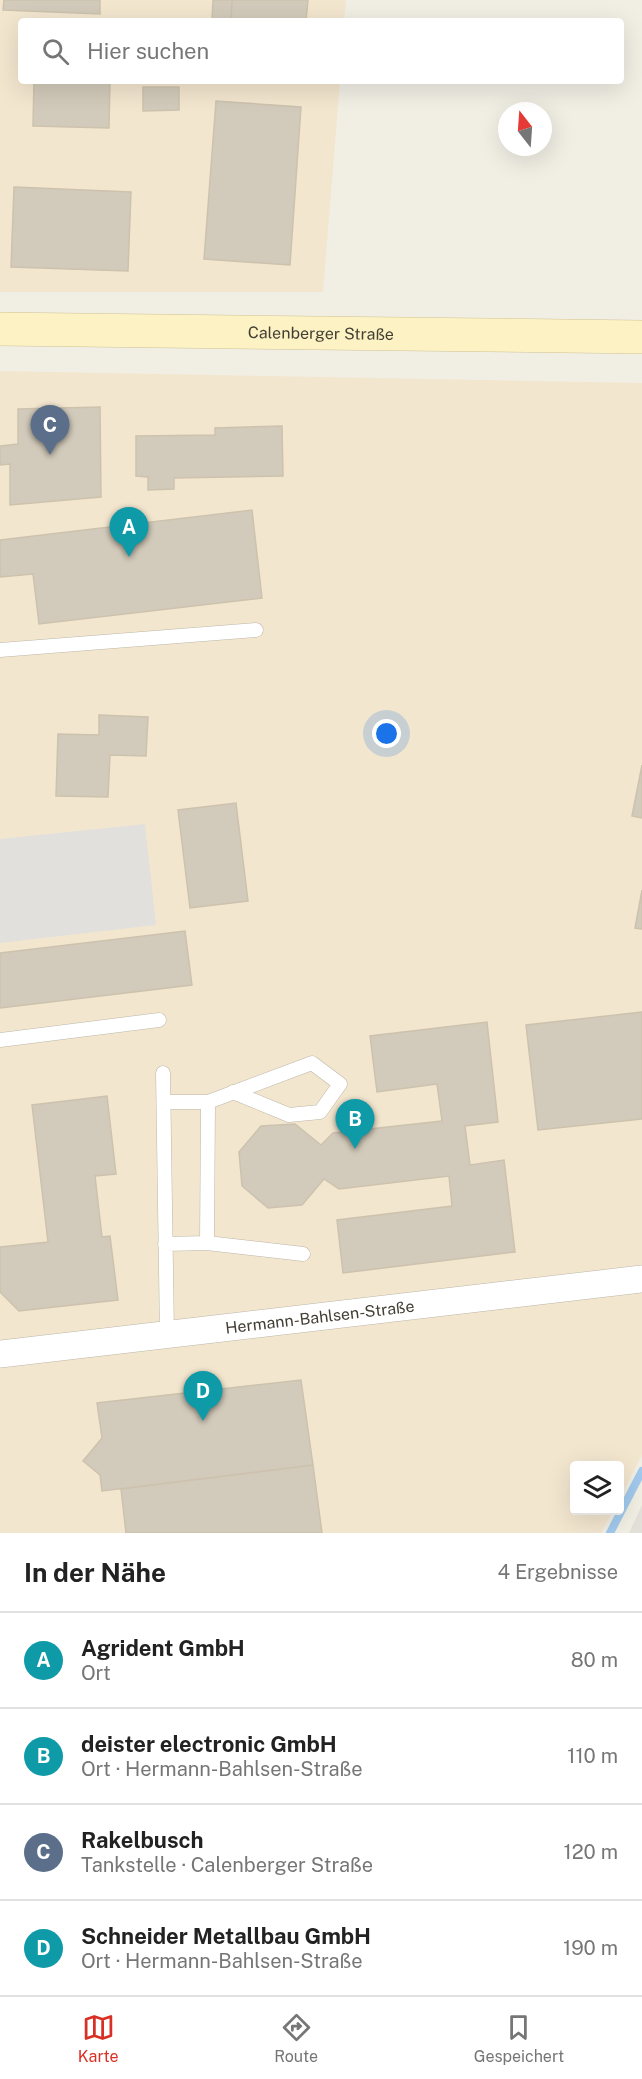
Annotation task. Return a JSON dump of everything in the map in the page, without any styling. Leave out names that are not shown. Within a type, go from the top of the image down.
[{"type":"main road","name":"Calenberger Straße","points":[[0,328],[642,337]]},
{"type":"street","name":"Hermann-Bahlsen-Straße","points":[[0,1354],[642,1279]]},
{"type":"lane","points":[[0,650],[256,630]]},
{"type":"lane","points":[[0,1040],[159,1020]]},
{"type":"lane","points":[[164,1102],[208,1102],[233,1092],[312,1063],[340,1084],[320,1112],[289,1115],[233,1092]]},
{"type":"lane","points":[[163,1072],[167,1335]]},
{"type":"lane","points":[[207,1243],[208,1102]]},
{"type":"lane","points":[[165,1244],[207,1243],[303,1254]]},
{"type":"shaded area","points":[[0,0],[346,0],[344,18],[18,18],[18,84],[340,84],[323,292],[0,292]]},
{"type":"shaded area","points":[[0,371],[642,383],[642,1455],[624,1490],[624,1461],[570,1461],[570,1515],[611,1515],[601,1533],[0,1533]]},
{"type":"shaded area","points":[[145,824],[156,925],[0,943],[0,839]]},
{"type":"shaded area","points":[[642,1505],[642,1533],[629,1533]]},
{"type":"building","points":[[4,0],[100,0],[100,14],[3,10]]},
{"type":"building","points":[[213,0],[232,0],[231,18],[212,18]]},
{"type":"building","points":[[232,0],[308,0],[306,18],[231,18]]},
{"type":"building","points":[[34,84],[110,84],[109,128],[33,126]]},
{"type":"building","points":[[143,87],[179,87],[179,110],[143,111]]},
{"type":"building","points":[[216,101],[301,107],[290,265],[204,259]]},
{"type":"building","points":[[14,187],[131,192],[128,271],[11,267]]},
{"type":"building","points":[[100,407],[101,497],[10,505],[10,464],[0,465],[0,446],[18,444],[18,409]]},
{"type":"building","points":[[282,426],[283,476],[174,478],[174,489],[148,490],[148,477],[136,476],[136,436],[215,435],[215,428]]},
{"type":"building","points":[[252,510],[262,598],[39,624],[33,574],[0,577],[0,540]]},
{"type":"building","points":[[99,715],[148,717],[146,756],[110,755],[108,797],[56,796],[58,734],[99,735]]},
{"type":"building","points":[[642,765],[642,818],[632,816]]},
{"type":"building","points":[[236,803],[248,901],[190,908],[178,810]]},
{"type":"building","points":[[642,890],[642,929],[635,928]]},
{"type":"building","points":[[185,931],[192,985],[0,1008],[0,953]]},
{"type":"building","points":[[642,1012],[642,1119],[538,1130],[526,1025]]},
{"type":"building","points":[[487,1022],[498,1122],[465,1126],[470,1165],[504,1160],[515,1252],[343,1273],[337,1220],[452,1206],[449,1176],[339,1189],[324,1179],[302,1205],[268,1208],[242,1186],[239,1152],[261,1126],[295,1124],[321,1145],[333,1133],[442,1121],[437,1084],[377,1092],[370,1036]]},
{"type":"building","points":[[107,1096],[116,1174],[95,1176],[102,1237],[110,1236],[118,1300],[19,1311],[0,1292],[0,1247],[48,1242],[32,1105]]},
{"type":"building","points":[[301,1380],[313,1465],[102,1491],[100,1475],[83,1461],[102,1438],[97,1403]]},
{"type":"building","points":[[313,1465],[322,1533],[126,1533],[121,1489]]},
{"type":"waterway","points":[[610,1533],[642,1471]]},
{"type":"place","name":"Rakelbusch","points":[[50,455]]},
{"type":"place","name":"Agrident GmbH","points":[[129,557]]},
{"type":"place","name":"deister electronic GmbH","points":[[355,1149]]},
{"type":"place","name":"Schneider Metallbau GmbH","points":[[203,1421]]}]
